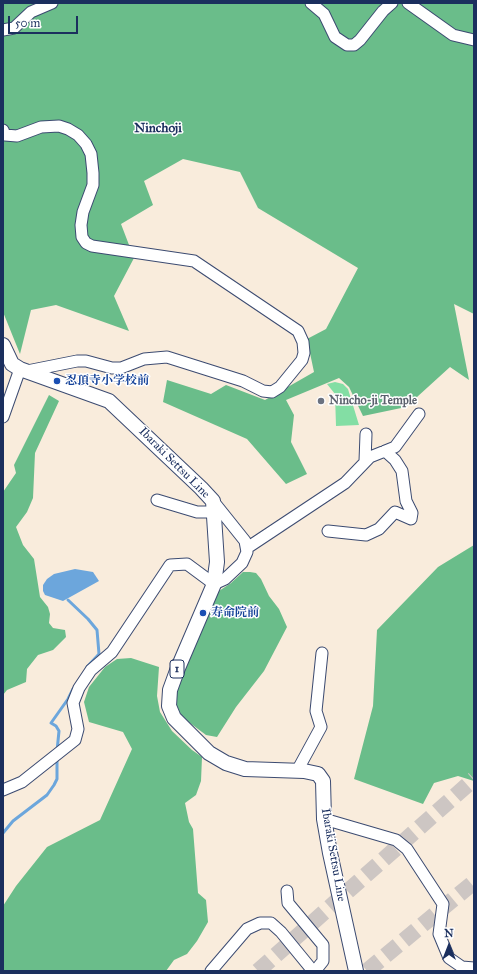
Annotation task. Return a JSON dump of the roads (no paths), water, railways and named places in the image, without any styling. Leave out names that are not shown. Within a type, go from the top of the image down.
[{"type":"main road","name":"Ibaraki Settsu Line","points":[[3,345],[12,364],[23,370],[109,401],[201,488],[213,507],[217,562],[214,584],[178,668],[170,690],[169,706],[174,718],[210,753],[226,763],[245,768],[297,770],[318,774],[323,781],[324,819],[356,971]]},
{"type":"street","points":[[3,30],[14,28],[31,12],[52,3]]},
{"type":"street","points":[[311,3],[324,14],[335,37],[347,45],[354,45],[360,40],[383,11],[392,3]]},
{"type":"street","points":[[408,3],[453,35],[474,40]]},
{"type":"street","points":[[3,130],[5,135],[17,136],[41,127],[59,126],[78,135],[86,144],[91,154],[93,186],[81,225],[82,236],[86,243],[92,246],[194,261],[298,331],[303,342],[304,353],[302,360],[280,387],[272,392],[263,390],[243,381],[167,358],[144,359],[121,368],[112,368],[82,361],[23,370],[3,417]]},
{"type":"street","points":[[247,548],[345,483],[370,456],[395,447],[419,414]]},
{"type":"street","points":[[365,461],[366,434]]},
{"type":"street","points":[[328,531],[366,535],[379,528],[395,512],[411,519],[412,514],[406,501],[402,471],[395,460],[385,451]]},
{"type":"street","points":[[3,790],[22,782],[75,740],[78,729],[73,703],[79,688],[91,670],[112,652],[170,565],[187,564],[214,584],[226,579],[242,563],[248,552],[245,541],[213,507],[197,512],[157,500]]},
{"type":"street","points":[[297,770],[321,727],[316,711],[322,653]]},
{"type":"street","points":[[324,819],[396,840],[408,849],[443,904],[439,934],[449,958],[462,967],[474,968]]},
{"type":"street","points":[[211,971],[247,929],[260,923],[271,923],[281,932],[314,971],[323,961],[323,945],[288,903],[287,890]]},
{"type":"water","points":[[75,569],[93,572],[99,581],[63,601],[45,595],[43,585],[47,579],[54,574]]},
{"type":"waterway","points":[[68,600],[97,630],[99,654],[87,667]]},
{"type":"waterway","points":[[57,751],[59,731],[56,726],[51,723],[68,699],[73,689]]},
{"type":"waterway","points":[[3,833],[13,821],[47,795],[57,779],[57,759]]},
{"type":"tunnel","points":[[258,971],[474,779]]},
{"type":"tunnel","points":[[367,971],[474,882]]},
{"type":"place","name":"忍頂寺小学校前","points":[[57,381]]},
{"type":"place","name":"Nincho-ji Temple","points":[[321,401]]},
{"type":"place","name":"寿命院前","points":[[203,613]]},
{"type":"district","name":"Ninchoji","points":[[158,129]]}]
